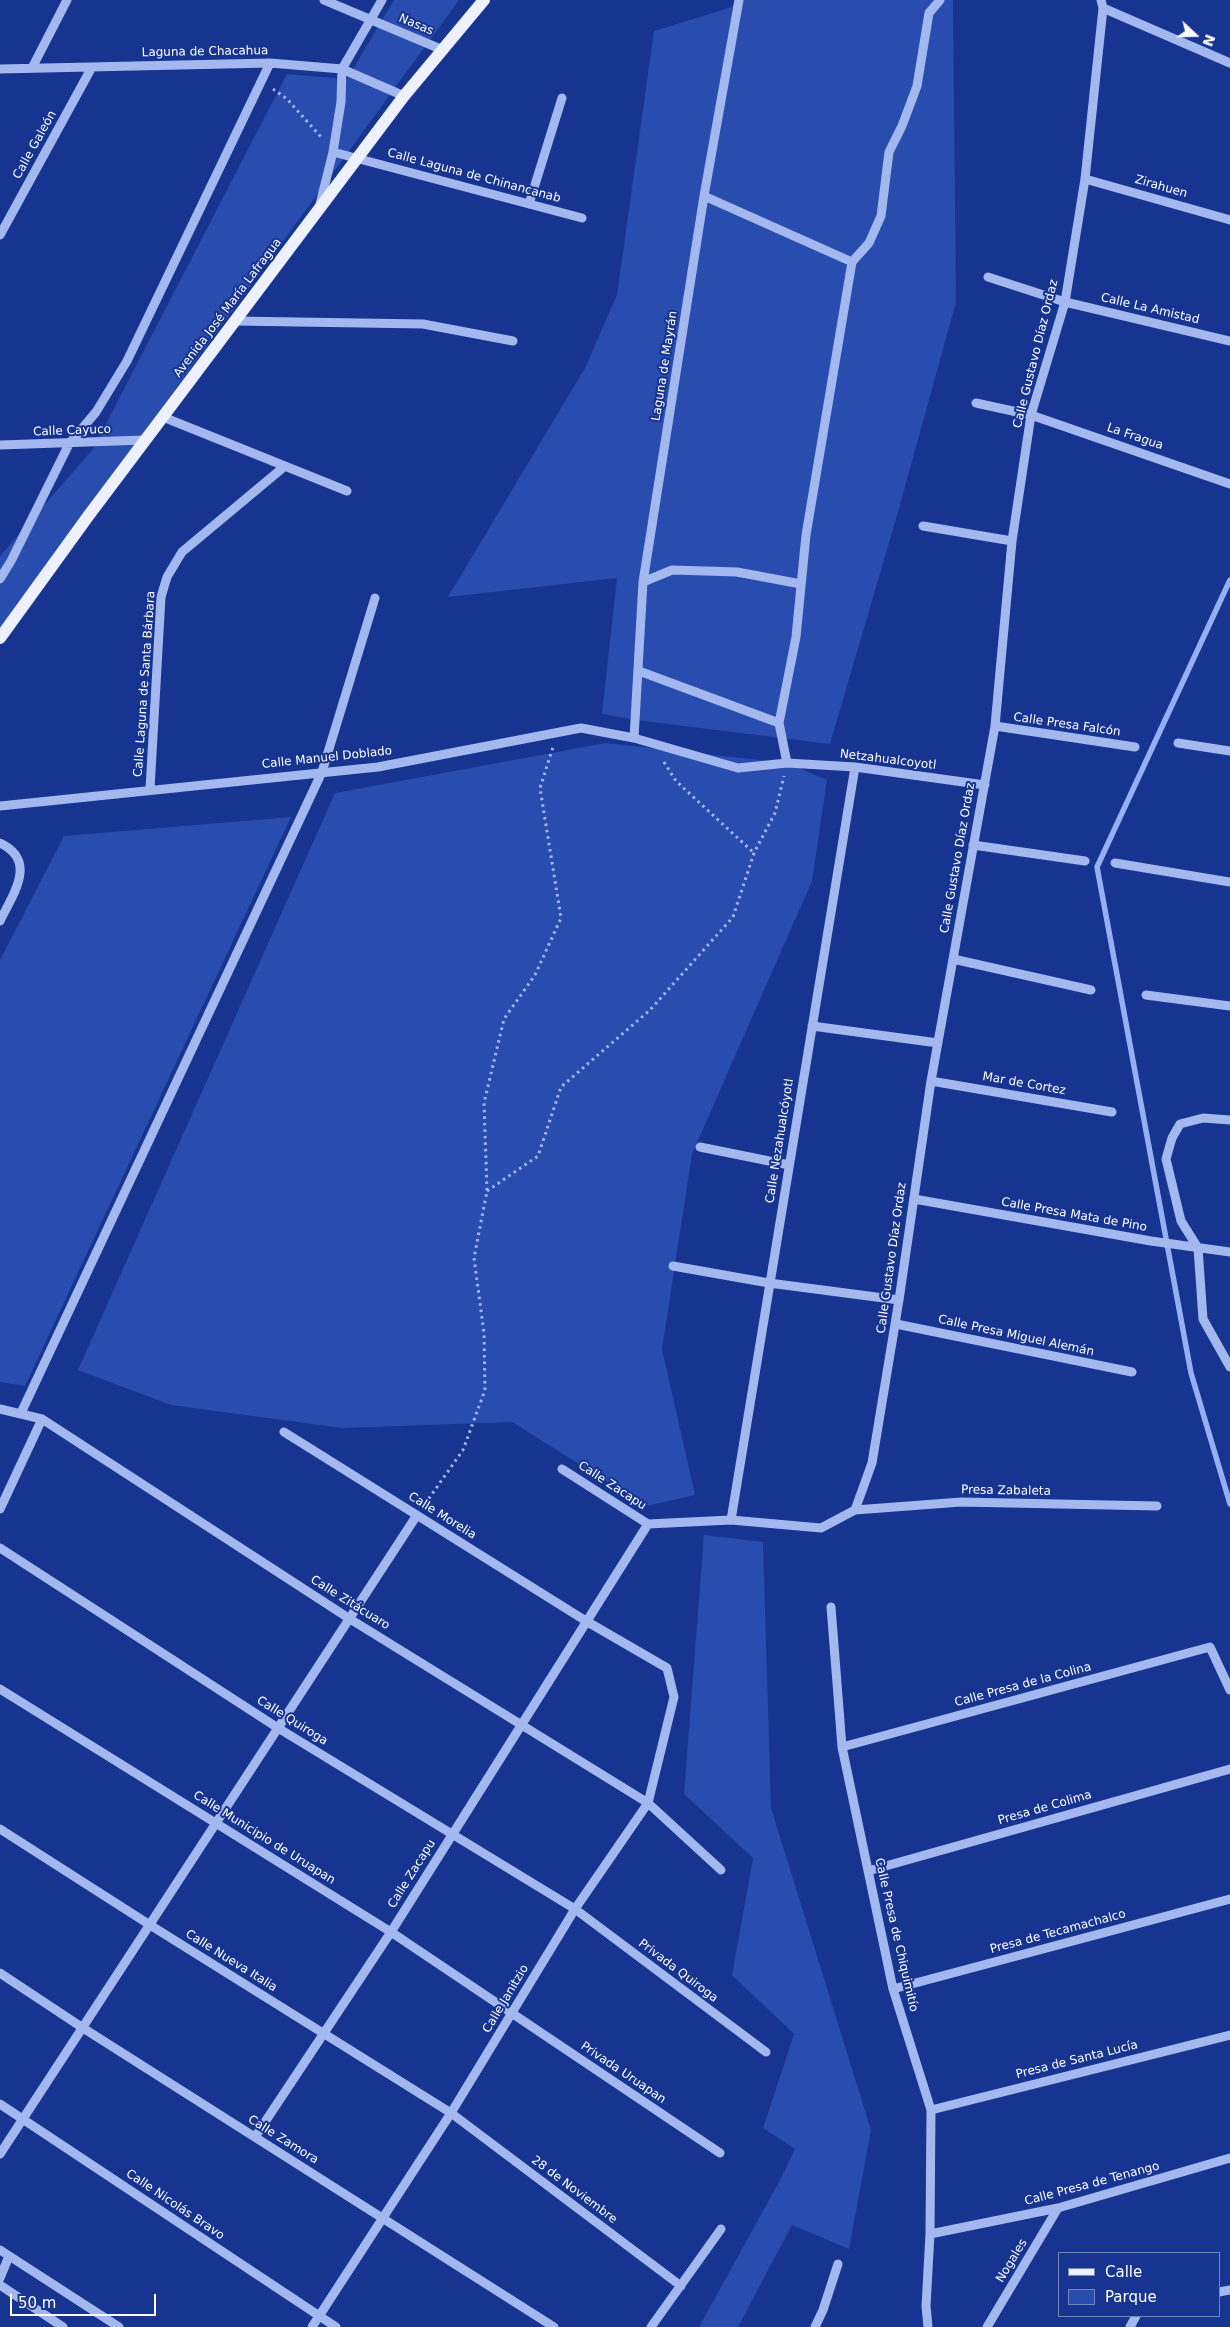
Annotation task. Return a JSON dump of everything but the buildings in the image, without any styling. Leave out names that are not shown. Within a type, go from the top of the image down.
[{"type":"main road","name":"Avenida José María Lafragua","points":[[0,638],[145,440],[404,96],[484,0]]},
{"type":"street","points":[[32,68],[67,0]]},
{"type":"street","name":"Nasas","points":[[324,0],[443,50]]},
{"type":"street","points":[[319,210],[333,152],[340,102],[342,69],[382,0]]},
{"type":"street","name":"Laguna de Mayrán","points":[[634,738],[643,582],[704,196],[739,0]]},
{"type":"street","points":[[787,763],[779,723],[796,637],[806,535],[852,262],[870,243],[881,216],[889,152],[902,126],[917,86],[929,13],[940,0]]},
{"type":"street","points":[[1102,4],[1230,63]]},
{"type":"street","name":"Calle Gustavo Díaz Ordaz","points":[[855,1510],[872,1463],[896,1324],[931,1081],[985,785],[994,726],[1012,541],[1031,415],[1065,302],[1085,179],[1102,4]]},
{"type":"street","points":[[0,579],[11,561],[69,444],[96,412],[127,360],[260,79],[270,63]]},
{"type":"street","name":"Laguna de Chacahua","points":[[0,68],[270,63],[342,69],[404,96]]},
{"type":"street","name":"Calle Galeón","points":[[0,235],[92,67]]},
{"type":"street","points":[[529,204],[562,98]]},
{"type":"street","name":"Calle Laguna de Chinancanab","points":[[333,152],[358,157],[582,218]]},
{"type":"street","name":"Zirahuen","points":[[1085,179],[1230,220]]},
{"type":"street","points":[[704,196],[852,262]]},
{"type":"street","name":"Calle La Amistad","points":[[988,277],[1065,302],[1230,341]]},
{"type":"street","points":[[235,321],[424,324],[513,342]]},
{"type":"street","name":"La Fragua","points":[[976,403],[1031,415],[1230,484]]},
{"type":"street","points":[[163,417],[347,491]]},
{"type":"street","name":"Calle Cayuco","points":[[0,445],[145,440]]},
{"type":"street","name":"Calle Laguna de Santa Bárbara","points":[[150,789],[162,597],[167,577],[182,552],[286,466]]},
{"type":"street","points":[[923,526],[1012,541]]},
{"type":"street","points":[[643,582],[672,570],[737,572],[801,584]]},
{"type":"street","points":[[21,1413],[322,772],[375,598]]},
{"type":"street","points":[[639,671],[779,723]]},
{"type":"street","name":"Calle Presa Falcón","points":[[994,726],[1135,747]]},
{"type":"street","name":"Calle Manuel Doblado","points":[[0,806],[150,789],[378,767],[581,728],[634,738],[654,744]]},
{"type":"street","points":[[1178,743],[1230,751]]},
{"type":"street","name":"Netzahualcoyotl","points":[[654,744],[738,768],[787,763],[855,767],[985,785]]},
{"type":"street","name":"Calle Nezahualcóyotl","points":[[731,1520],[855,767]]},
{"type":"street","points":[[0,843],[12,849],[20,864],[20,880],[0,921]]},
{"type":"street","points":[[973,845],[1085,861]]},
{"type":"street","points":[[1116,863],[1230,882]]},
{"type":"street","points":[[953,960],[1091,990]]},
{"type":"street","points":[[1146,995],[1230,1006]]},
{"type":"street","points":[[812,1026],[938,1043]]},
{"type":"street","name":"Mar de Cortez","points":[[931,1081],[1112,1112]]},
{"type":"street","points":[[1230,1120],[1202,1118],[1180,1124],[1172,1138],[1166,1158],[1181,1222],[1198,1248],[1203,1319],[1230,1367]]},
{"type":"street","points":[[700,1147],[789,1165]]},
{"type":"street","name":"Calle Presa Mata de Pino","points":[[914,1199],[1151,1241],[1230,1252]]},
{"type":"street","points":[[672,1266],[769,1283],[899,1300]]},
{"type":"street","name":"Calle Presa Miguel Alemán","points":[[896,1324],[1132,1372]]},
{"type":"street","points":[[0,1410],[42,1419],[0,1509]]},
{"type":"street","name":"Calle Zitácuaro","points":[[42,1419],[350,1618],[648,1803],[721,1870]]},
{"type":"street","name":"Calle Morelia","points":[[284,1432],[586,1621],[667,1668]]},
{"type":"street","name":"Calle Zacapu","points":[[254,2137],[322,2032],[391,1932],[648,1524],[562,1469]]},
{"type":"street","name":"Presa Zabaleta","points":[[855,1510],[961,1502],[1157,1506]]},
{"type":"street","points":[[648,1524],[731,1520],[821,1528],[855,1510]]},
{"type":"street","points":[[0,2154],[417,1515]]},
{"type":"street","name":"Calle Quiroga","points":[[0,1548],[278,1728],[575,1909]]},
{"type":"street","name":"Calle Presa de Chiquimitío","points":[[831,1606],[842,1747],[893,1989],[931,2110],[930,2234],[926,2306],[928,2327]]},
{"type":"street","name":"Calle Presa de la Colina","points":[[842,1747],[1210,1647],[1230,1690]]},
{"type":"street","name":"Calle Janitzio","points":[[312,2327],[451,2113],[575,1909],[648,1803],[674,1697],[667,1668]]},
{"type":"street","name":"Calle Municipio de Uruapan","points":[[0,1689],[391,1932],[512,2013]]},
{"type":"street","name":"Presa de Colima","points":[[868,1871],[1230,1769]]},
{"type":"street","name":"Calle Nueva Italia","points":[[0,1829],[451,2113]]},
{"type":"street","name":"Presa de Tecamachalco","points":[[893,1989],[1230,1899]]},
{"type":"street","name":"Privada Quiroga","points":[[575,1909],[766,2052]]},
{"type":"street","name":"Calle Zamora","points":[[0,1973],[82,2028],[554,2327]]},
{"type":"street","name":"Privada Uruapan","points":[[512,2013],[720,2153]]},
{"type":"street","name":"Presa de Santa Lucía","points":[[931,2110],[1230,2035]]},
{"type":"street","name":"Calle Nicolás Bravo","points":[[0,2104],[336,2327]]},
{"type":"street","name":"28 de Noviembre","points":[[451,2113],[681,2286]]},
{"type":"street","name":"Calle Presa de Tenango","points":[[930,2234],[1058,2208],[1230,2158]]},
{"type":"street","name":"Nogales","points":[[987,2327],[1058,2208]]},
{"type":"street","points":[[651,2327],[721,2229]]},
{"type":"street","points":[[0,2250],[119,2327]]},
{"type":"street","points":[[0,2278],[9,2256]]},
{"type":"street","points":[[815,2327],[823,2310],[838,2264]]},
{"type":"street","points":[[0,2285],[63,2327]]},
{"type":"path","points":[[260,79],[287,99],[333,152]]},
{"type":"path","points":[[417,1515],[463,1450],[485,1390],[484,1333],[474,1258],[487,1191],[484,1104],[504,1019],[535,975],[561,918],[540,788],[558,732]]},
{"type":"path","points":[[654,744],[676,782],[754,853]]},
{"type":"path","points":[[487,1191],[538,1156],[561,1087],[650,1010],[733,917],[754,853],[775,813],[787,763]]},
{"type":"green space","points":[[394,0],[459,0],[0,630],[0,556],[93,449],[287,74],[347,79]]},
{"type":"green space","points":[[735,0],[953,0],[956,302],[898,512],[830,744],[636,720],[602,714],[617,578],[448,597],[585,368],[617,295],[654,31],[732,7]]},
{"type":"green space","points":[[606,743],[787,763],[827,780],[812,881],[692,1154],[662,1349],[695,1495],[646,1506],[512,1422],[342,1428],[171,1405],[78,1370],[335,793]]},
{"type":"green space","points":[[291,817],[25,1386],[0,1382],[0,960],[64,836]]},
{"type":"green space","points":[[704,1535],[763,1542],[771,1808],[871,2130],[849,2249],[792,2225],[738,2327],[699,2327],[780,2180],[795,2149],[763,2128],[794,2034],[732,1975],[753,1858],[684,1794]]},
{"type":"waterway","points":[[1230,580],[1097,867],[1191,1373],[1230,1504]]}]
